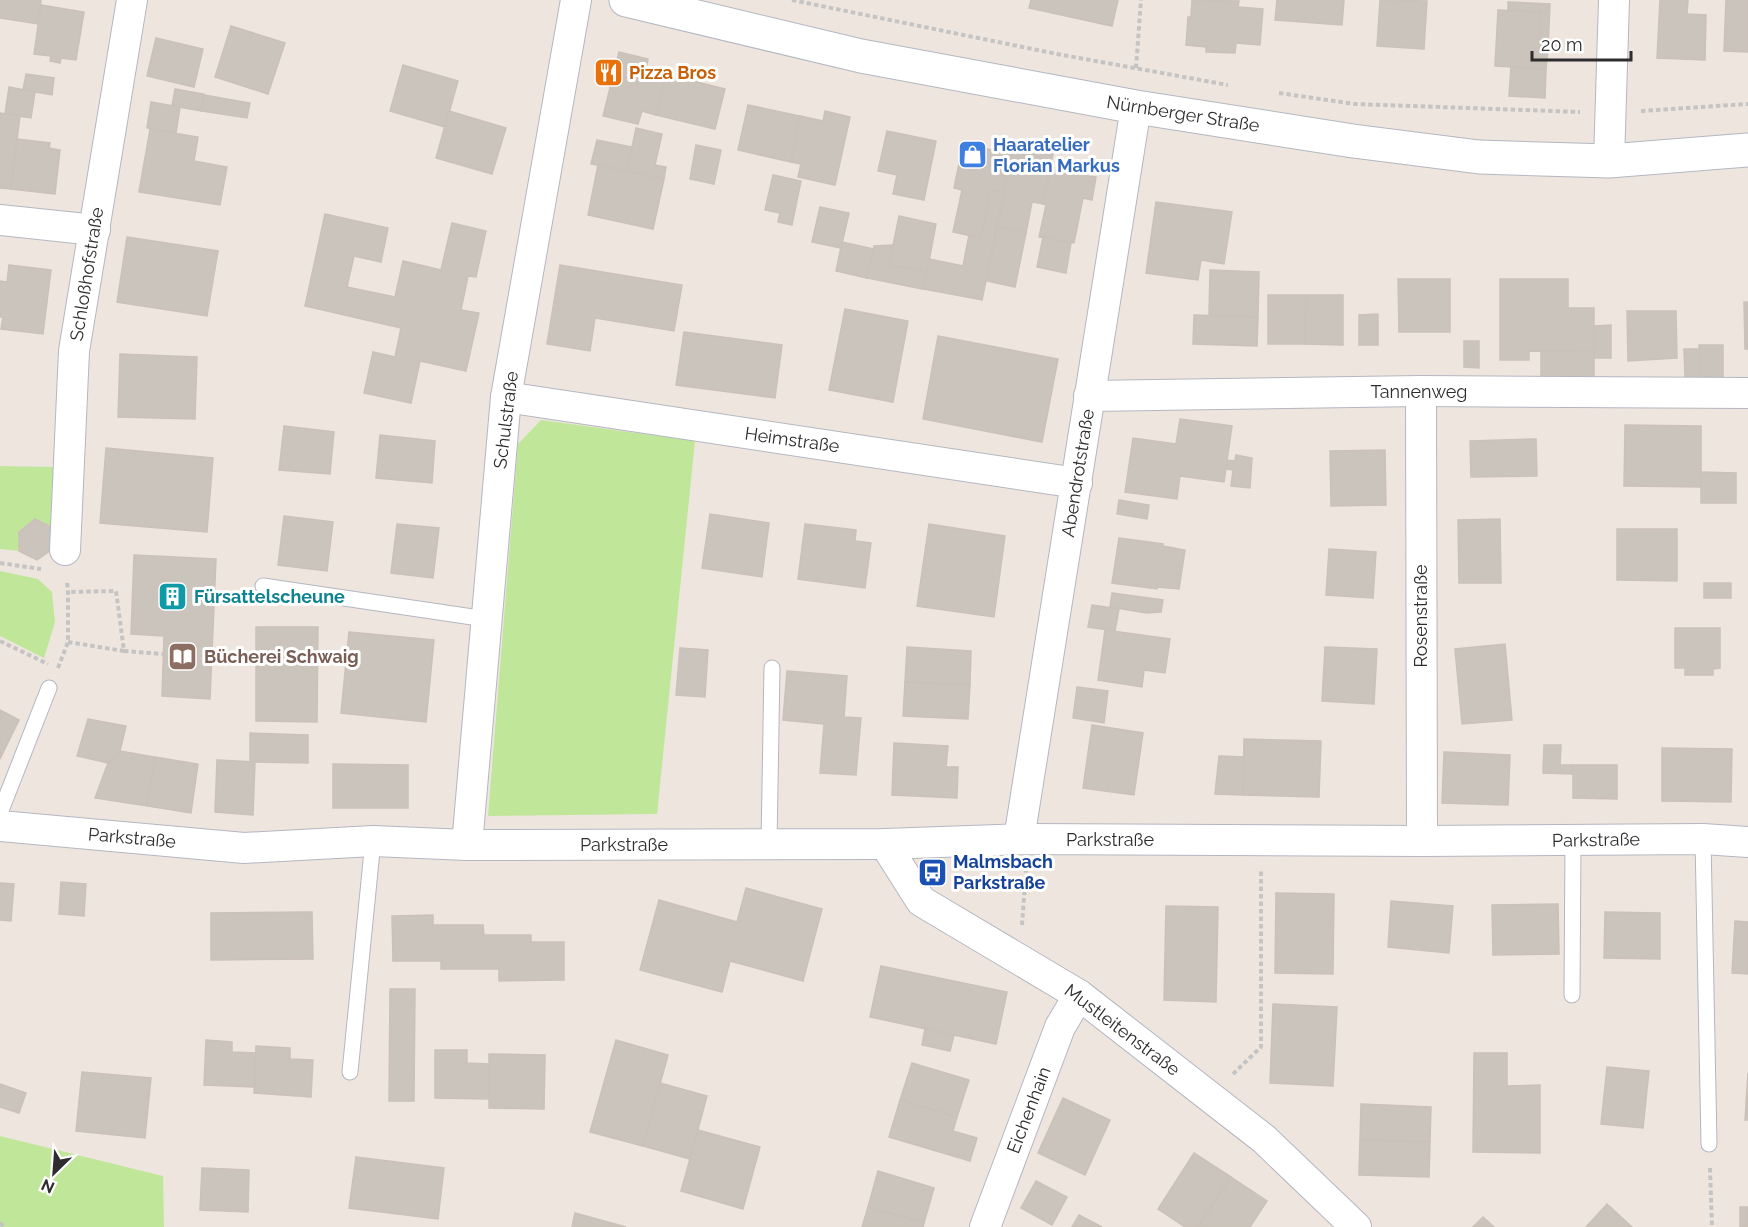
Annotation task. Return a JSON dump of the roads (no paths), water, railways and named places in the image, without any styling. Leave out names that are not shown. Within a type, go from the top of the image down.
[{"type":"main road","name":"Nürnberger Straße","points":[[626,0],[861,56],[1136,107],[1353,141],[1479,157],[1609,161],[1748,150]]},
{"type":"street","name":"Schloßhofstraße","points":[[65,561],[74,351],[132,0]]},
{"type":"street","name":"Schulstraße","points":[[466,845],[506,397],[576,0]]},
{"type":"street","points":[[1609,161],[1614,0]]},
{"type":"street","name":"Abendrotstraße","points":[[1023,839],[1089,396],[1136,107]]},
{"type":"street","points":[[0,220],[95,230]]},
{"type":"street","name":"Tannenweg","points":[[1089,396],[1421,391],[1748,393]]},
{"type":"street","name":"Rosenstraße","points":[[1421,391],[1422,841]]},
{"type":"street","name":"Heimstraße","points":[[506,397],[1077,483]]},
{"type":"street","name":"Parkstraße","points":[[0,826],[244,848],[373,841],[466,845],[885,844],[1023,839],[1261,841],[1703,839],[1748,842]]},
{"type":"street","name":"Mustleitenstraße","points":[[885,844],[921,901],[1079,995],[1264,1139],[1356,1227]]},
{"type":"street","name":"Eichenhain","points":[[985,1227],[1060,1027],[1079,995]]},
{"type":"lane","points":[[263,586],[486,619]]},
{"type":"lane","points":[[769,845],[772,668]]},
{"type":"lane","points":[[0,813],[49,688]]},
{"type":"lane","points":[[1703,839],[1709,1144]]},
{"type":"lane","points":[[1572,995],[1573,840]]},
{"type":"lane","points":[[350,1072],[373,841]]},
{"type":"place","name":"Pizza Bros","points":[[608,73]]},
{"type":"place","name":"Haaratelier Florian Markus","points":[[972,155]]},
{"type":"place","name":"Fürsattelscheune","points":[[173,597]]},
{"type":"place","name":"Bücherei Schwaig","points":[[183,657]]},
{"type":"place","name":"Malmsbach Parkstraße","points":[[932,872]]}]
